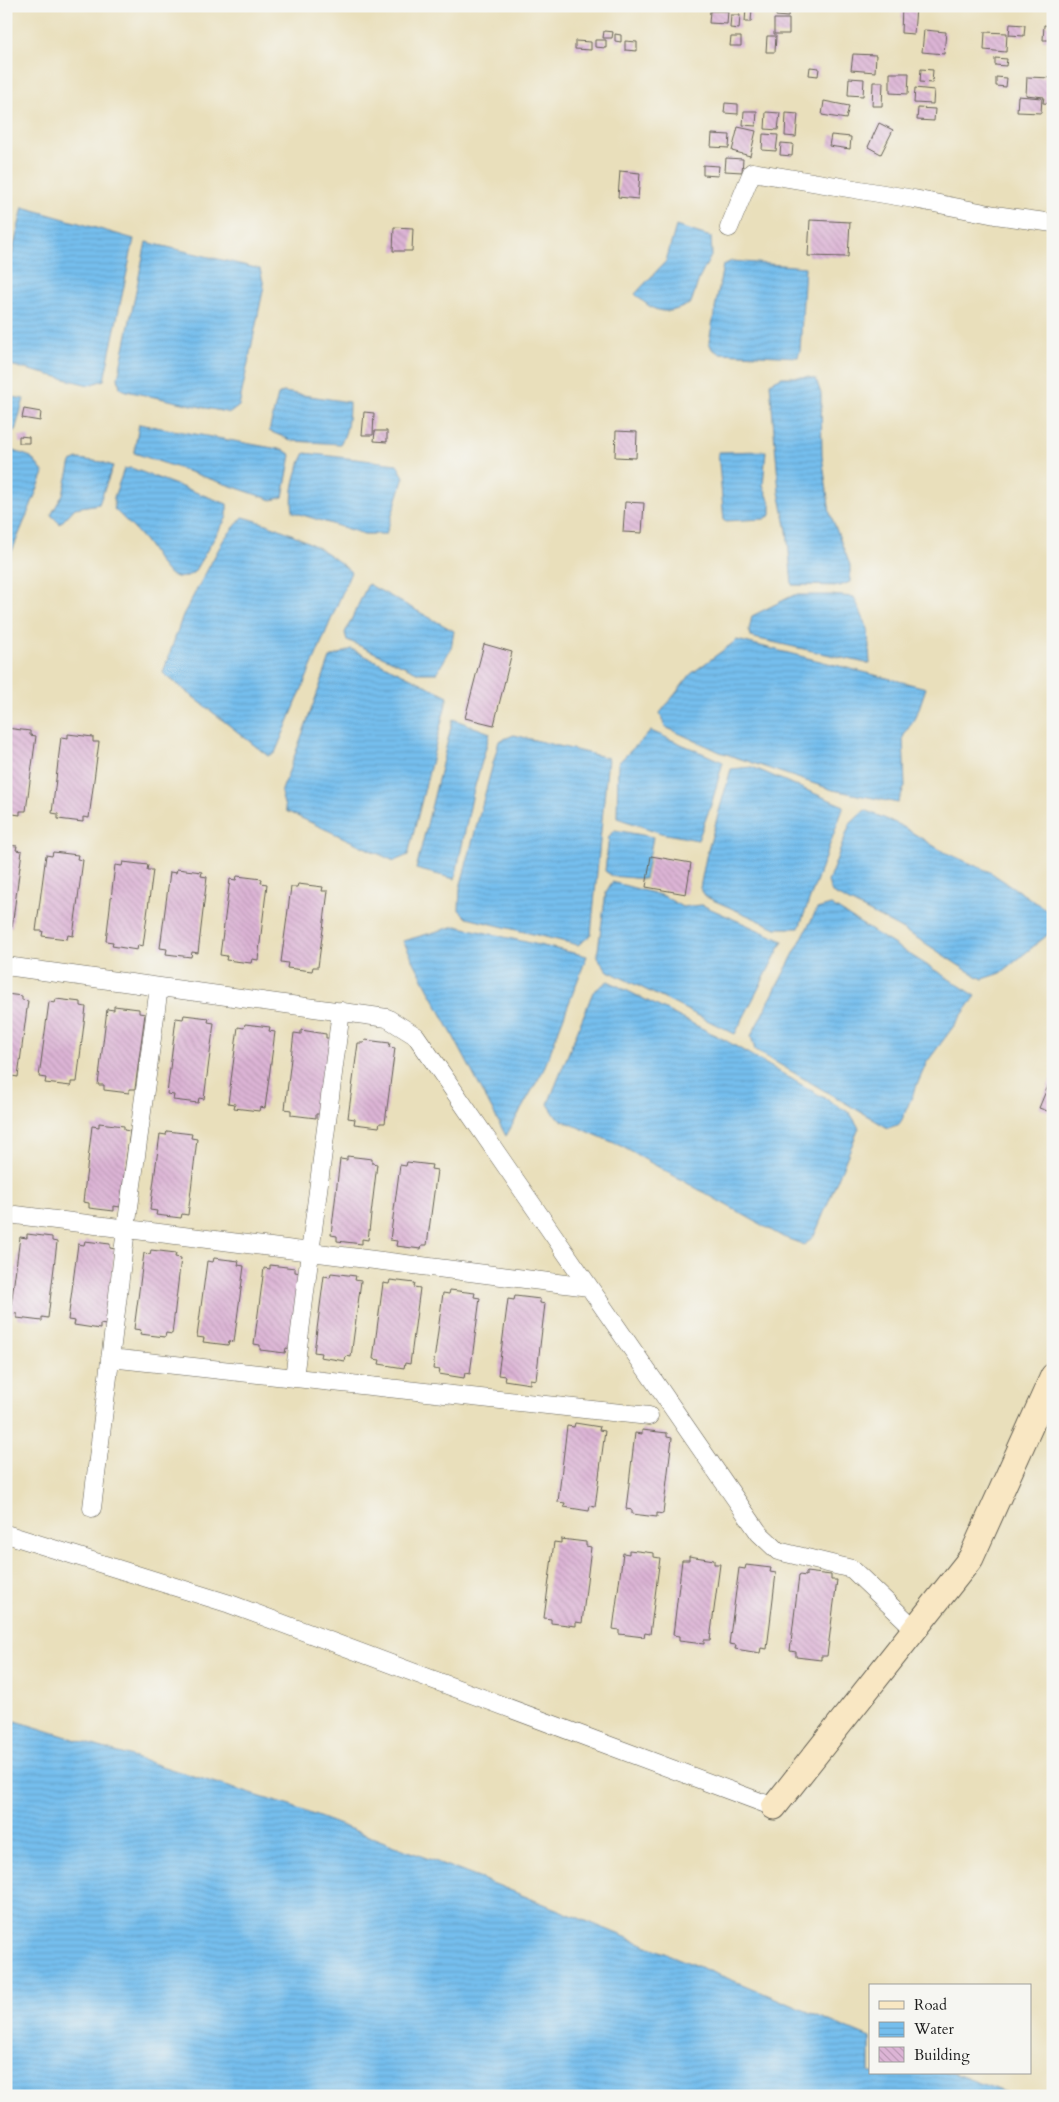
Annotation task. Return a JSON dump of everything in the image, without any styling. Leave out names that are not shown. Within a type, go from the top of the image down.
[{"type":"main road","points":[[774,1807],[971,1558],[1053,1376]]},
{"type":"street","points":[[729,228],[752,172],[914,199],[995,216],[1053,223]]},
{"type":"street","points":[[6,966],[387,1018],[416,1036],[758,1533],[778,1551],[852,1569],[916,1629]]},
{"type":"street","points":[[92,1508],[126,1229],[159,987]]},
{"type":"street","points":[[294,1378],[342,1011]]},
{"type":"street","points":[[16,1215],[589,1287]]},
{"type":"street","points":[[110,1358],[649,1416]]},
{"type":"street","points":[[6,1534],[230,1604],[774,1807]]},
{"type":"path","points":[[6,1758],[14,1720]]},
{"type":"water","points":[[23,207],[134,239],[104,380],[89,385],[6,364],[6,281]]},
{"type":"water","points":[[676,226],[711,237],[712,254],[699,279],[691,303],[675,310],[662,311],[649,306],[635,294],[666,261]]},
{"type":"water","points":[[146,242],[260,269],[264,286],[239,406],[230,413],[126,391],[120,388],[118,378]]},
{"type":"water","points":[[732,261],[805,267],[800,351],[798,357],[719,353],[712,349],[709,342],[723,265]]},
{"type":"water","points":[[782,377],[808,377],[816,379],[821,394],[822,456],[830,513],[850,565],[850,582],[840,586],[792,585],[787,530],[779,492],[770,383]]},
{"type":"water","points":[[283,392],[349,402],[346,429],[340,444],[293,441],[269,431],[278,395]]},
{"type":"water","points":[[6,396],[24,399],[15,431],[6,428]]},
{"type":"water","points":[[139,424],[284,450],[291,455],[283,497],[272,500],[134,453]]},
{"type":"water","points":[[6,448],[31,457],[44,473],[6,566]]},
{"type":"water","points":[[766,451],[763,485],[771,505],[771,515],[764,519],[724,521],[718,452]]},
{"type":"water","points":[[305,453],[397,464],[404,477],[386,534],[364,534],[293,512],[294,481]]},
{"type":"water","points":[[78,459],[102,462],[113,466],[99,504],[75,508],[60,524],[51,515],[63,494],[71,462]]},
{"type":"water","points":[[131,468],[227,504],[227,517],[194,572],[185,577],[177,577],[170,574],[141,536],[114,509],[114,497],[124,469]]},
{"type":"water","points":[[243,517],[272,526],[314,545],[351,572],[275,753],[268,756],[163,673],[183,615],[224,539]]},
{"type":"water","points":[[368,584],[454,631],[451,648],[437,673],[419,673],[347,640],[345,633]]},
{"type":"water","points":[[794,595],[854,597],[868,629],[870,664],[750,637],[749,630],[752,616]]},
{"type":"water","points":[[737,640],[926,688],[917,714],[903,737],[905,786],[898,803],[833,790],[720,752],[665,727],[660,713],[691,674]]},
{"type":"water","points":[[351,649],[448,696],[408,855],[394,861],[286,811],[281,793],[330,658]]},
{"type":"water","points":[[453,719],[490,733],[473,793],[455,879],[416,869]]},
{"type":"water","points":[[651,731],[723,762],[712,802],[698,840],[661,833],[617,818],[618,763]]},
{"type":"water","points":[[514,735],[608,758],[591,935],[578,945],[467,918],[459,910],[460,888],[499,741]]},
{"type":"water","points":[[752,767],[844,806],[799,928],[776,928],[706,897],[700,888],[706,857],[731,769]]},
{"type":"water","points":[[865,810],[900,825],[942,851],[990,872],[1050,912],[1051,932],[1001,973],[983,979],[907,932],[832,893],[828,882],[850,824]]},
{"type":"water","points":[[615,830],[653,837],[645,879],[612,876],[605,871],[609,836]]},
{"type":"water","points":[[612,882],[664,896],[682,907],[702,905],[783,941],[735,1034],[608,971],[597,957],[606,892]]},
{"type":"water","points":[[831,905],[976,996],[927,1062],[900,1124],[888,1128],[755,1050],[751,1036],[817,909]]},
{"type":"water","points":[[456,926],[587,956],[543,1071],[506,1136],[403,941]]},
{"type":"water","points":[[608,981],[725,1040],[850,1113],[859,1128],[815,1234],[805,1245],[783,1237],[621,1146],[557,1118],[548,1104],[593,992]]},
{"type":"water","points":[[6,1718],[293,1807],[497,1885],[749,1987],[869,2038],[869,2074],[956,2074],[1014,2096],[6,2096]]},
{"type":"building","points":[[777,6],[789,7],[788,17],[776,16]]},
{"type":"building","points":[[902,6],[916,7],[914,34],[901,33]]},
{"type":"building","points":[[746,8],[752,8],[751,22],[745,22]]},
{"type":"building","points":[[710,11],[728,11],[727,24],[709,23]]},
{"type":"building","points":[[731,15],[740,15],[739,29],[730,28]]},
{"type":"building","points":[[774,19],[789,19],[789,34],[774,34]]},
{"type":"building","points":[[1010,24],[1025,25],[1024,36],[1009,35]]},
{"type":"building","points":[[1044,25],[1051,26],[1050,40],[1043,40]]},
{"type":"building","points":[[924,30],[946,32],[944,54],[922,52]]},
{"type":"building","points":[[604,31],[613,32],[612,38],[603,38]]},
{"type":"building","points":[[985,32],[1007,33],[1006,52],[984,50]]},
{"type":"building","points":[[615,34],[621,35],[621,42],[615,41]]},
{"type":"building","points":[[767,36],[776,36],[775,52],[766,52]]},
{"type":"building","points":[[731,37],[741,37],[741,46],[730,46]]},
{"type":"building","points":[[595,40],[606,40],[606,48],[595,47]]},
{"type":"building","points":[[575,41],[591,42],[591,50],[575,49]]},
{"type":"building","points":[[625,41],[637,42],[637,51],[625,50]]},
{"type":"building","points":[[853,54],[876,55],[875,72],[851,70]]},
{"type":"building","points":[[995,58],[1007,59],[1006,66],[995,65]]},
{"type":"building","points":[[810,67],[819,68],[818,76],[809,75]]},
{"type":"building","points":[[921,69],[933,70],[932,83],[920,82]]},
{"type":"building","points":[[890,73],[909,73],[908,94],[890,93]]},
{"type":"building","points":[[996,77],[1007,78],[1006,87],[996,86]]},
{"type":"building","points":[[1027,77],[1053,78],[1053,104],[1043,103],[1044,97],[1026,95]]},
{"type":"building","points":[[849,78],[864,79],[863,96],[848,95]]},
{"type":"building","points":[[873,82],[883,82],[882,106],[872,106]]},
{"type":"building","points":[[915,88],[934,90],[933,104],[914,103]]},
{"type":"building","points":[[1018,96],[1042,98],[1041,113],[1017,112]]},
{"type":"building","points":[[824,101],[849,106],[846,119],[822,115]]},
{"type":"building","points":[[725,103],[738,104],[738,114],[724,113]]},
{"type":"building","points":[[918,108],[935,109],[934,121],[917,120]]},
{"type":"building","points":[[744,111],[757,111],[756,126],[743,125]]},
{"type":"building","points":[[766,112],[780,113],[778,130],[765,129]]},
{"type":"building","points":[[786,113],[798,114],[796,137],[785,136]]},
{"type":"building","points":[[879,123],[893,130],[881,154],[868,147]]},
{"type":"building","points":[[738,127],[756,131],[750,156],[732,151]]},
{"type":"building","points":[[712,134],[730,135],[729,148],[711,147]]},
{"type":"building","points":[[763,134],[778,135],[776,151],[762,150]]},
{"type":"building","points":[[831,135],[851,137],[850,149],[829,146]]},
{"type":"building","points":[[781,143],[793,144],[792,156],[780,155]]},
{"type":"building","points":[[726,158],[743,159],[742,172],[725,171]]},
{"type":"building","points":[[703,165],[719,166],[718,176],[703,175]]},
{"type":"building","points":[[620,171],[640,173],[638,199],[618,197]]},
{"type":"building","points":[[810,220],[850,222],[848,257],[808,256]]},
{"type":"building","points":[[394,227],[413,228],[412,251],[393,251]]},
{"type":"building","points":[[24,409],[41,412],[40,421],[22,418]]},
{"type":"building","points":[[364,412],[374,413],[373,435],[362,435]]},
{"type":"building","points":[[375,431],[387,431],[387,442],[374,441]]},
{"type":"building","points":[[616,431],[637,432],[636,458],[615,457]]},
{"type":"building","points":[[19,436],[29,437],[29,443],[19,443]]},
{"type":"building","points":[[625,502],[644,503],[642,533],[623,532]]},
{"type":"building","points":[[484,644],[512,652],[494,725],[465,718]]},
{"type":"building","points":[[6,728],[30,731],[30,735],[36,736],[26,811],[20,811],[20,815],[6,813]]},
{"type":"building","points":[[68,734],[93,737],[93,742],[99,742],[89,818],[83,817],[83,822],[58,819],[58,814],[52,813],[61,737],[68,738]]},
{"type":"building","points":[[6,845],[17,846],[16,850],[22,851],[12,927],[6,926]]},
{"type":"building","points":[[53,852],[78,855],[77,859],[83,860],[73,936],[68,935],[67,939],[42,936],[43,931],[36,931],[46,855],[52,856]]},
{"type":"building","points":[[651,856],[691,863],[686,894],[646,887]]},
{"type":"building","points":[[123,862],[148,865],[147,870],[153,870],[143,946],[138,945],[137,950],[112,946],[113,942],[106,941],[115,865],[122,866]]},
{"type":"building","points":[[177,869],[202,872],[201,876],[207,877],[198,953],[192,952],[191,957],[166,954],[167,949],[160,948],[170,872],[176,873]]},
{"type":"building","points":[[237,876],[262,879],[261,883],[267,884],[258,960],[252,959],[251,963],[226,960],[227,956],[220,955],[230,879],[236,880]]},
{"type":"building","points":[[298,884],[323,887],[322,891],[328,891],[318,967],[313,967],[312,971],[287,968],[288,963],[281,962],[291,887],[297,887]]},
{"type":"building","points":[[6,994],[22,996],[22,1000],[28,1001],[18,1077],[12,1076],[12,1081],[6,1080]]},
{"type":"building","points":[[56,999],[81,1002],[81,1006],[86,1007],[77,1082],[71,1082],[71,1086],[45,1083],[46,1078],[39,1077],[49,1002],[55,1003]]},
{"type":"building","points":[[114,1006],[139,1009],[139,1013],[145,1014],[135,1089],[129,1089],[129,1093],[104,1090],[104,1085],[98,1085],[107,1009],[114,1010]]},
{"type":"building","points":[[184,1015],[209,1018],[208,1022],[214,1023],[204,1099],[199,1098],[198,1103],[173,1100],[174,1095],[167,1094],[176,1018],[183,1019]]},
{"type":"building","points":[[245,1024],[270,1027],[269,1031],[275,1032],[265,1108],[260,1107],[259,1111],[234,1108],[235,1104],[228,1103],[238,1027],[244,1028]]},
{"type":"building","points":[[301,1030],[326,1034],[326,1038],[332,1038],[322,1114],[316,1114],[316,1118],[291,1115],[291,1110],[285,1109],[294,1033],[301,1034]]},
{"type":"building","points":[[365,1040],[390,1043],[389,1047],[395,1048],[385,1123],[380,1123],[379,1127],[354,1124],[355,1119],[348,1118],[358,1043],[364,1043]]},
{"type":"building","points":[[1053,1074],[1053,1113],[1039,1108]]},
{"type":"building","points":[[99,1123],[124,1126],[124,1130],[130,1131],[120,1207],[114,1206],[114,1211],[89,1208],[89,1203],[83,1202],[92,1126],[99,1127]]},
{"type":"building","points":[[167,1131],[192,1134],[191,1138],[197,1139],[188,1215],[182,1214],[181,1218],[156,1215],[157,1211],[150,1210],[160,1134],[166,1135]]},
{"type":"building","points":[[347,1156],[372,1159],[372,1163],[377,1164],[368,1240],[362,1239],[362,1244],[337,1241],[337,1236],[331,1235],[340,1159],[347,1160]]},
{"type":"building","points":[[407,1162],[432,1165],[431,1169],[437,1170],[427,1245],[422,1245],[421,1249],[396,1246],[397,1241],[390,1240],[400,1165],[406,1166]]},
{"type":"building","points":[[27,1234],[52,1237],[52,1241],[57,1242],[48,1318],[42,1317],[42,1321],[17,1318],[17,1314],[10,1313],[20,1237],[27,1238]]},
{"type":"building","points":[[85,1241],[110,1244],[110,1248],[115,1249],[106,1325],[100,1324],[100,1329],[74,1325],[75,1321],[68,1320],[78,1244],[84,1245]]},
{"type":"building","points":[[151,1250],[176,1253],[175,1257],[181,1258],[172,1334],[166,1333],[165,1337],[140,1334],[141,1330],[134,1329],[144,1253],[150,1254]]},
{"type":"building","points":[[214,1258],[239,1261],[238,1265],[244,1266],[234,1342],[229,1341],[228,1345],[203,1342],[204,1338],[197,1337],[207,1261],[213,1262]]},
{"type":"building","points":[[270,1265],[295,1268],[295,1272],[301,1273],[291,1349],[286,1348],[285,1353],[260,1350],[260,1345],[254,1344],[264,1268],[270,1269]]},
{"type":"building","points":[[331,1273],[356,1276],[355,1280],[361,1281],[351,1357],[346,1356],[345,1361],[320,1357],[321,1353],[314,1352],[324,1276],[330,1277]]},
{"type":"building","points":[[390,1280],[415,1283],[414,1287],[420,1288],[410,1364],[405,1363],[404,1368],[379,1364],[380,1360],[373,1359],[383,1283],[389,1284]]},
{"type":"building","points":[[450,1290],[475,1293],[474,1297],[480,1298],[470,1374],[465,1373],[464,1378],[439,1374],[440,1370],[433,1369],[443,1293],[449,1294]]},
{"type":"building","points":[[515,1296],[540,1299],[540,1303],[545,1304],[536,1380],[530,1379],[530,1384],[504,1380],[505,1376],[498,1375],[508,1299],[514,1300]]},
{"type":"building","points":[[575,1423],[600,1427],[599,1430],[605,1431],[595,1507],[590,1506],[589,1511],[564,1507],[565,1503],[558,1502],[567,1426],[574,1427]]},
{"type":"building","points":[[642,1430],[667,1433],[667,1437],[672,1438],[663,1514],[657,1513],[657,1517],[632,1514],[632,1510],[626,1509],[635,1433],[642,1434]]},
{"type":"building","points":[[561,1539],[586,1542],[586,1546],[591,1547],[582,1623],[576,1622],[576,1626],[551,1623],[551,1619],[544,1618],[554,1542],[561,1543]]},
{"type":"building","points":[[629,1550],[654,1553],[654,1557],[660,1558],[650,1634],[645,1633],[644,1637],[619,1634],[619,1630],[613,1629],[623,1553],[629,1554]]},
{"type":"building","points":[[689,1556],[714,1560],[714,1564],[720,1564],[710,1640],[704,1640],[704,1644],[679,1641],[679,1636],[673,1635],[682,1560],[689,1560]]},
{"type":"building","points":[[746,1565],[771,1568],[770,1572],[776,1573],[767,1649],[761,1648],[760,1653],[735,1649],[736,1645],[729,1644],[739,1568],[745,1569]]},
{"type":"building","points":[[806,1572],[831,1575],[831,1580],[837,1580],[827,1656],[821,1656],[821,1660],[796,1657],[796,1652],[790,1651],[799,1575],[806,1576]]}]
